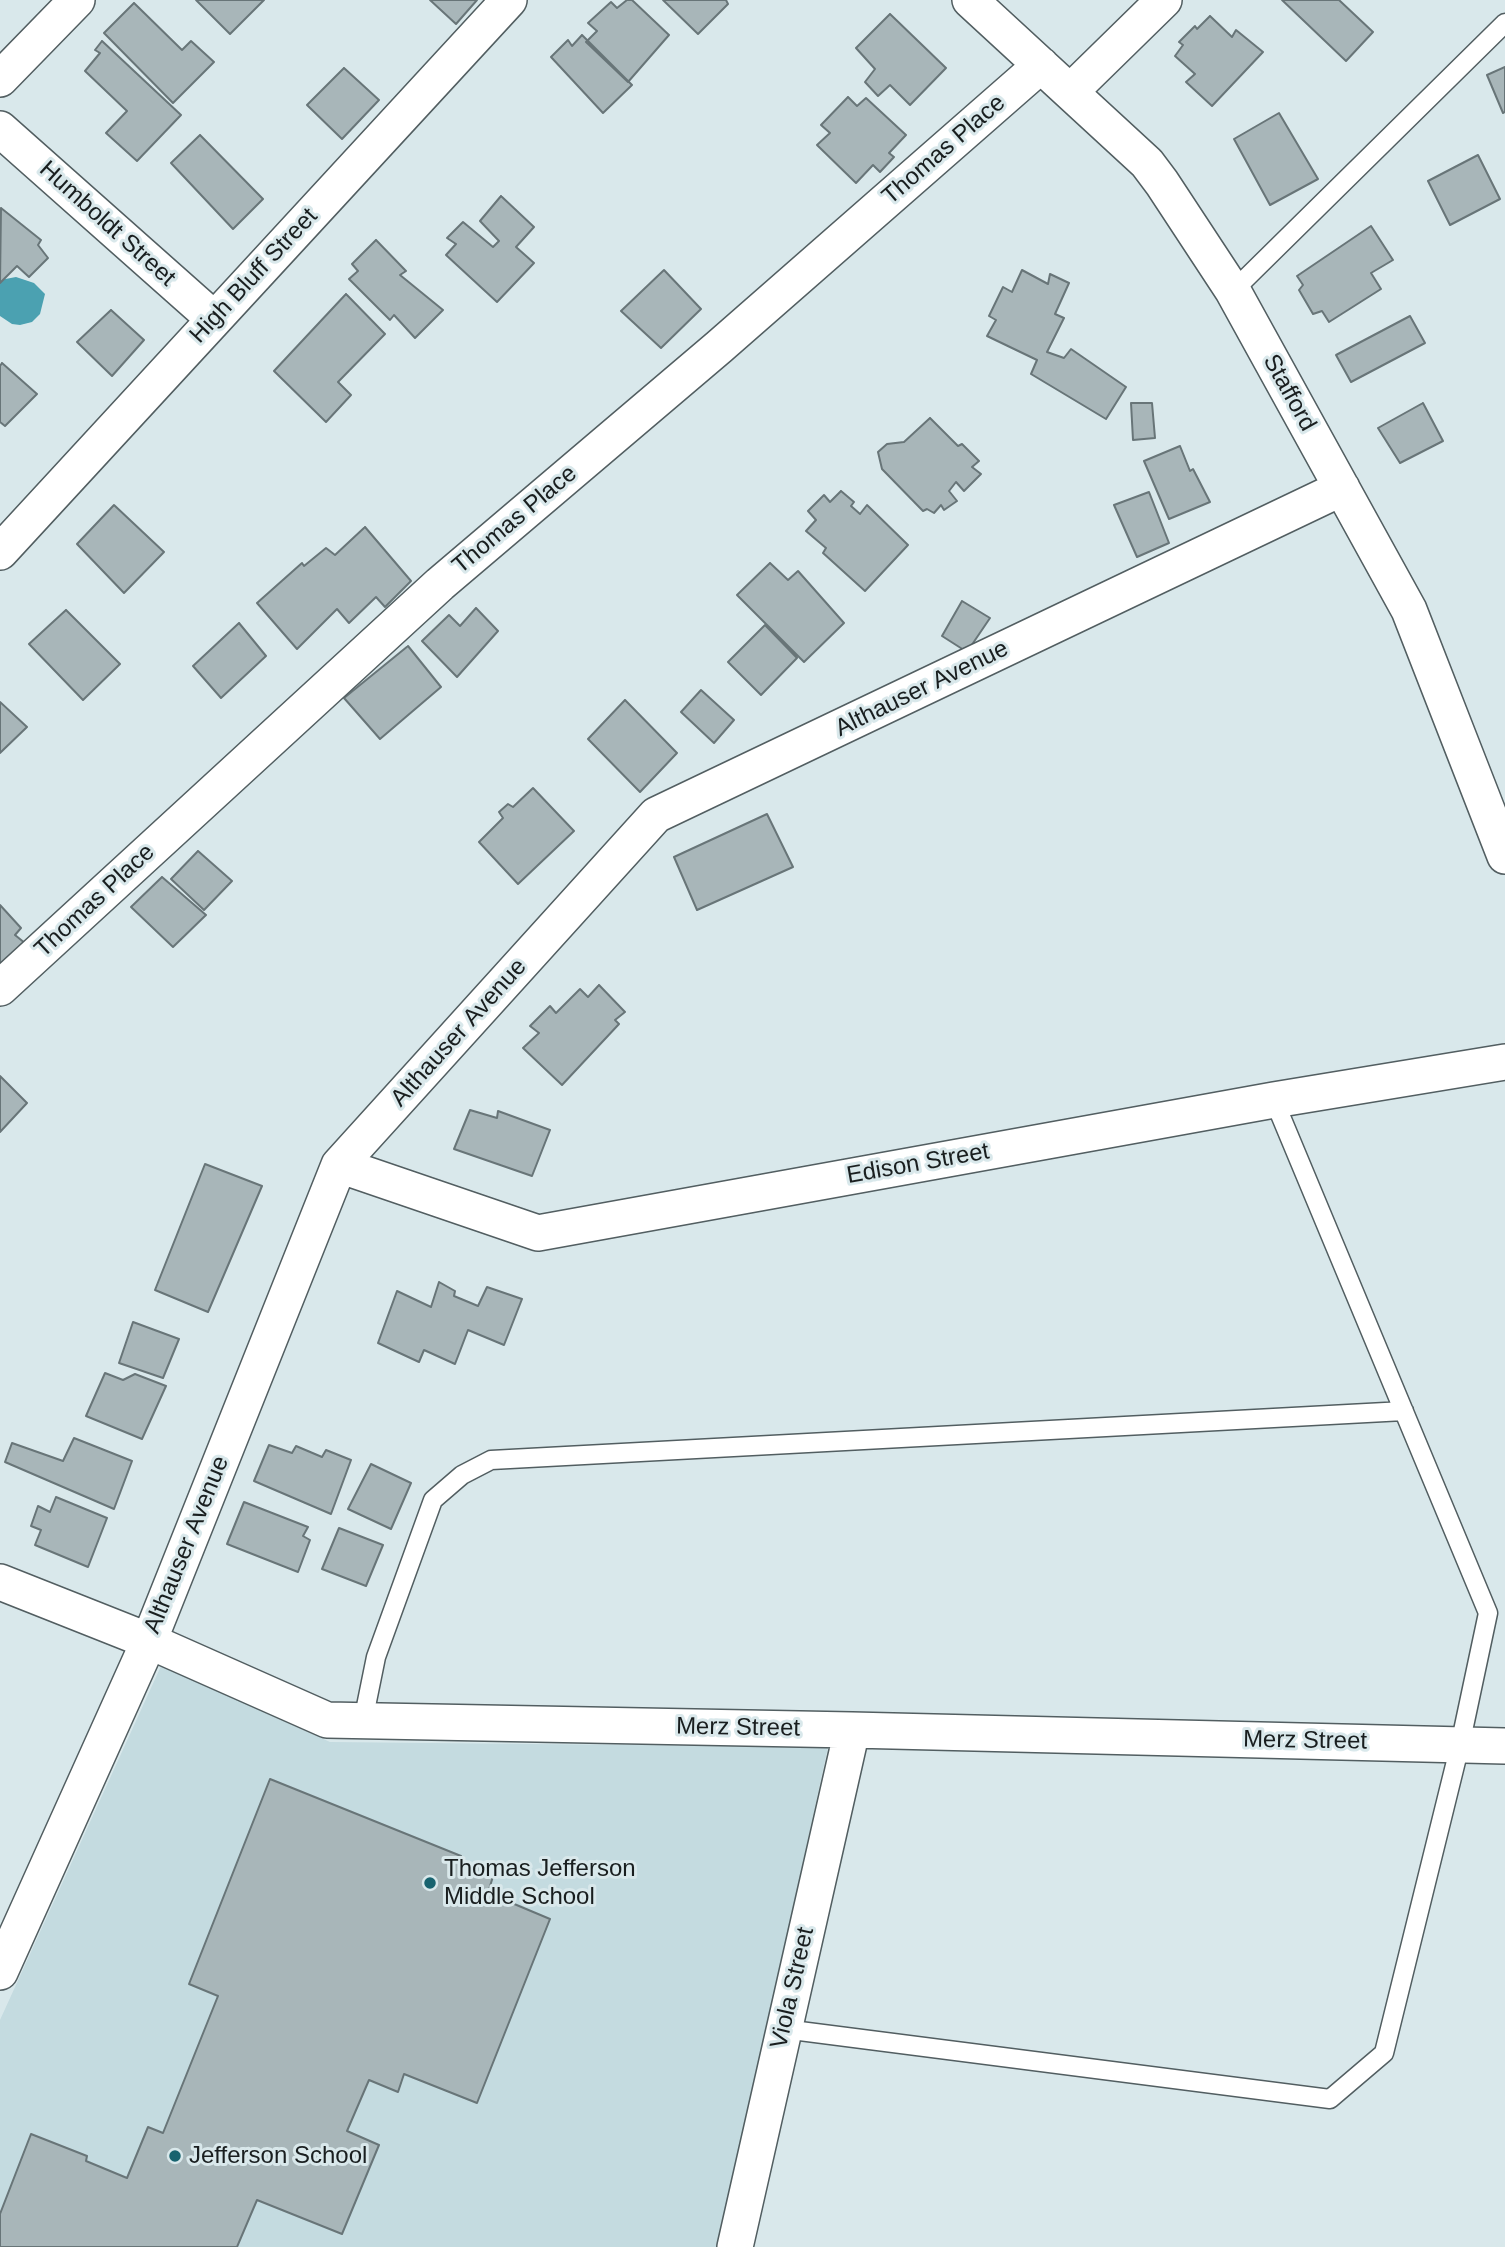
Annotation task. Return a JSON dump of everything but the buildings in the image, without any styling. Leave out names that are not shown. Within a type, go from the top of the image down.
[{"type":"street","points":[[0,79],[76,0]]},
{"type":"street","name":"High Bluff Street","points":[[0,552],[509,0]]},
{"type":"street","name":"Stafford","points":[[970,0],[1147,163],[1233,291],[1409,610],[1505,856]]},
{"type":"street","points":[[1070,92],[1164,0]]},
{"type":"street","name":"Thomas Place","points":[[0,988],[440,584],[719,347],[1041,65]]},
{"type":"street","name":"Humboldt Street","points":[[0,129],[214,319]]},
{"type":"street","name":"Althauser Avenue","points":[[0,1972],[149,1642],[339,1164],[656,815],[1342,488]]},
{"type":"street","name":"Edison Street","points":[[339,1164],[538,1233],[1274,1100],[1505,1062]]},
{"type":"street","name":"Merz Street","points":[[0,1582],[149,1642],[327,1720],[1505,1746]]},
{"type":"street","name":"Viola Street","points":[[735,2247],[852,1730]]},
{"type":"lane","points":[[1233,291],[1505,23]]},
{"type":"lane","points":[[784,2028],[1329,2099],[1384,2053],[1460,1745],[1488,1613],[1274,1100]]},
{"type":"lane","points":[[363,1721],[376,1657],[433,1500],[462,1475],[491,1460],[1404,1411]]},
{"type":"shaded area","name":"Thomas Jefferson Middle School","points":[[161,1666],[330,1742],[828,1747],[719,2247],[0,2247],[0,2020]]},
{"type":"water","points":[[16,277],[34,283],[45,294],[40,314],[32,322],[20,325],[12,324],[0,316],[0,280]]},
{"type":"place","name":"Thomas Jefferson Middle School","points":[[430,1883]]},
{"type":"place","name":"Jefferson School","points":[[175,2156]]}]
